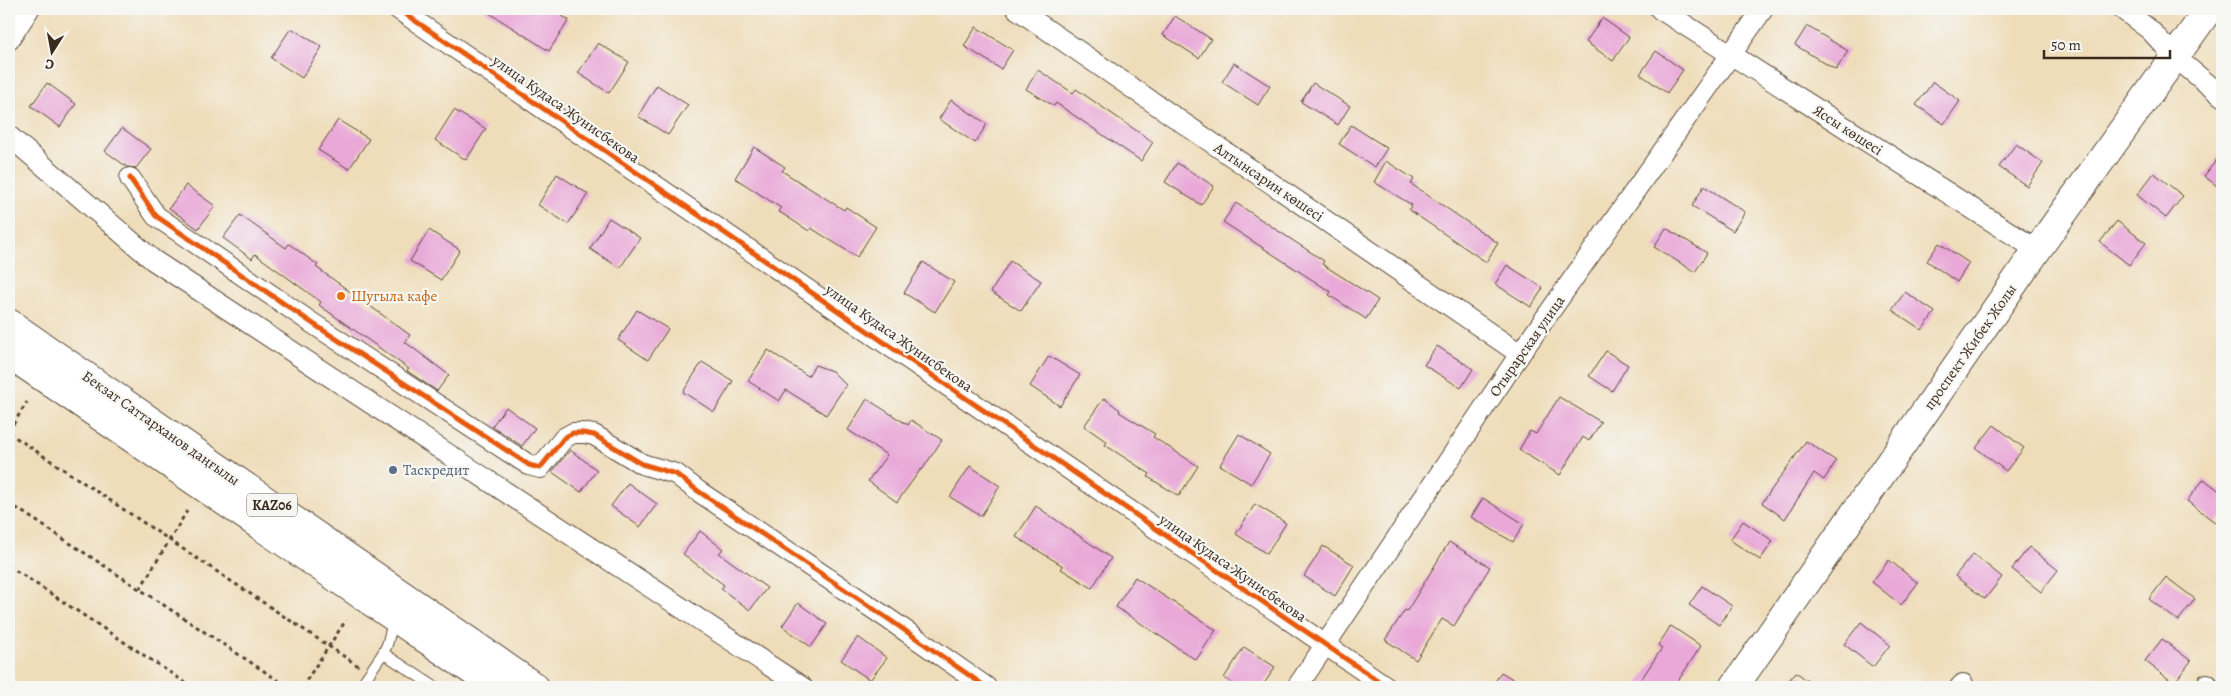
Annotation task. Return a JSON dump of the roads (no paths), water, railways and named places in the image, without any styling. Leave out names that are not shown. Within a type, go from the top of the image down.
[{"type":"main road","name":"проспект Жибек Жолы","points":[[1734,687],[2038,250],[2209,9]]},
{"type":"main road","name":"Бекзат Саттарханов даңғылы","points":[[9,323],[27,356],[394,617],[496,687]]},
{"type":"main road","name":"Бекзат Саттарханов даңғылы","points":[[27,356],[535,687]]},
{"type":"street","points":[[9,40],[29,9]]},
{"type":"street","name":"улица Кудаса Жунисбекова","points":[[398,9],[1387,687]]},
{"type":"street","name":"Алтынсарин көшесі","points":[[1017,9],[1520,354]]},
{"type":"street","name":"Яссы көшесі","points":[[1660,9],[2038,250]]},
{"type":"street","name":"Отырарская улица","points":[[1297,687],[1326,647],[1520,354],[1764,9]]},
{"type":"street","points":[[2122,9],[2150,30],[2175,57],[2222,96]]},
{"type":"street","points":[[9,136],[154,260],[802,687]]},
{"type":"street","points":[[130,178],[156,216],[312,323],[528,465],[537,469],[540,468],[564,438],[573,433],[583,433],[594,435],[642,464],[676,474],[698,491],[986,687]]},
{"type":"lane","points":[[360,687],[387,645],[394,617]]},
{"type":"lane","points":[[383,653],[435,687]]},
{"type":"place","name":"Шугыла кафе","points":[[341,296]]},
{"type":"place","name":"Таскредит","points":[[393,470]]}]
